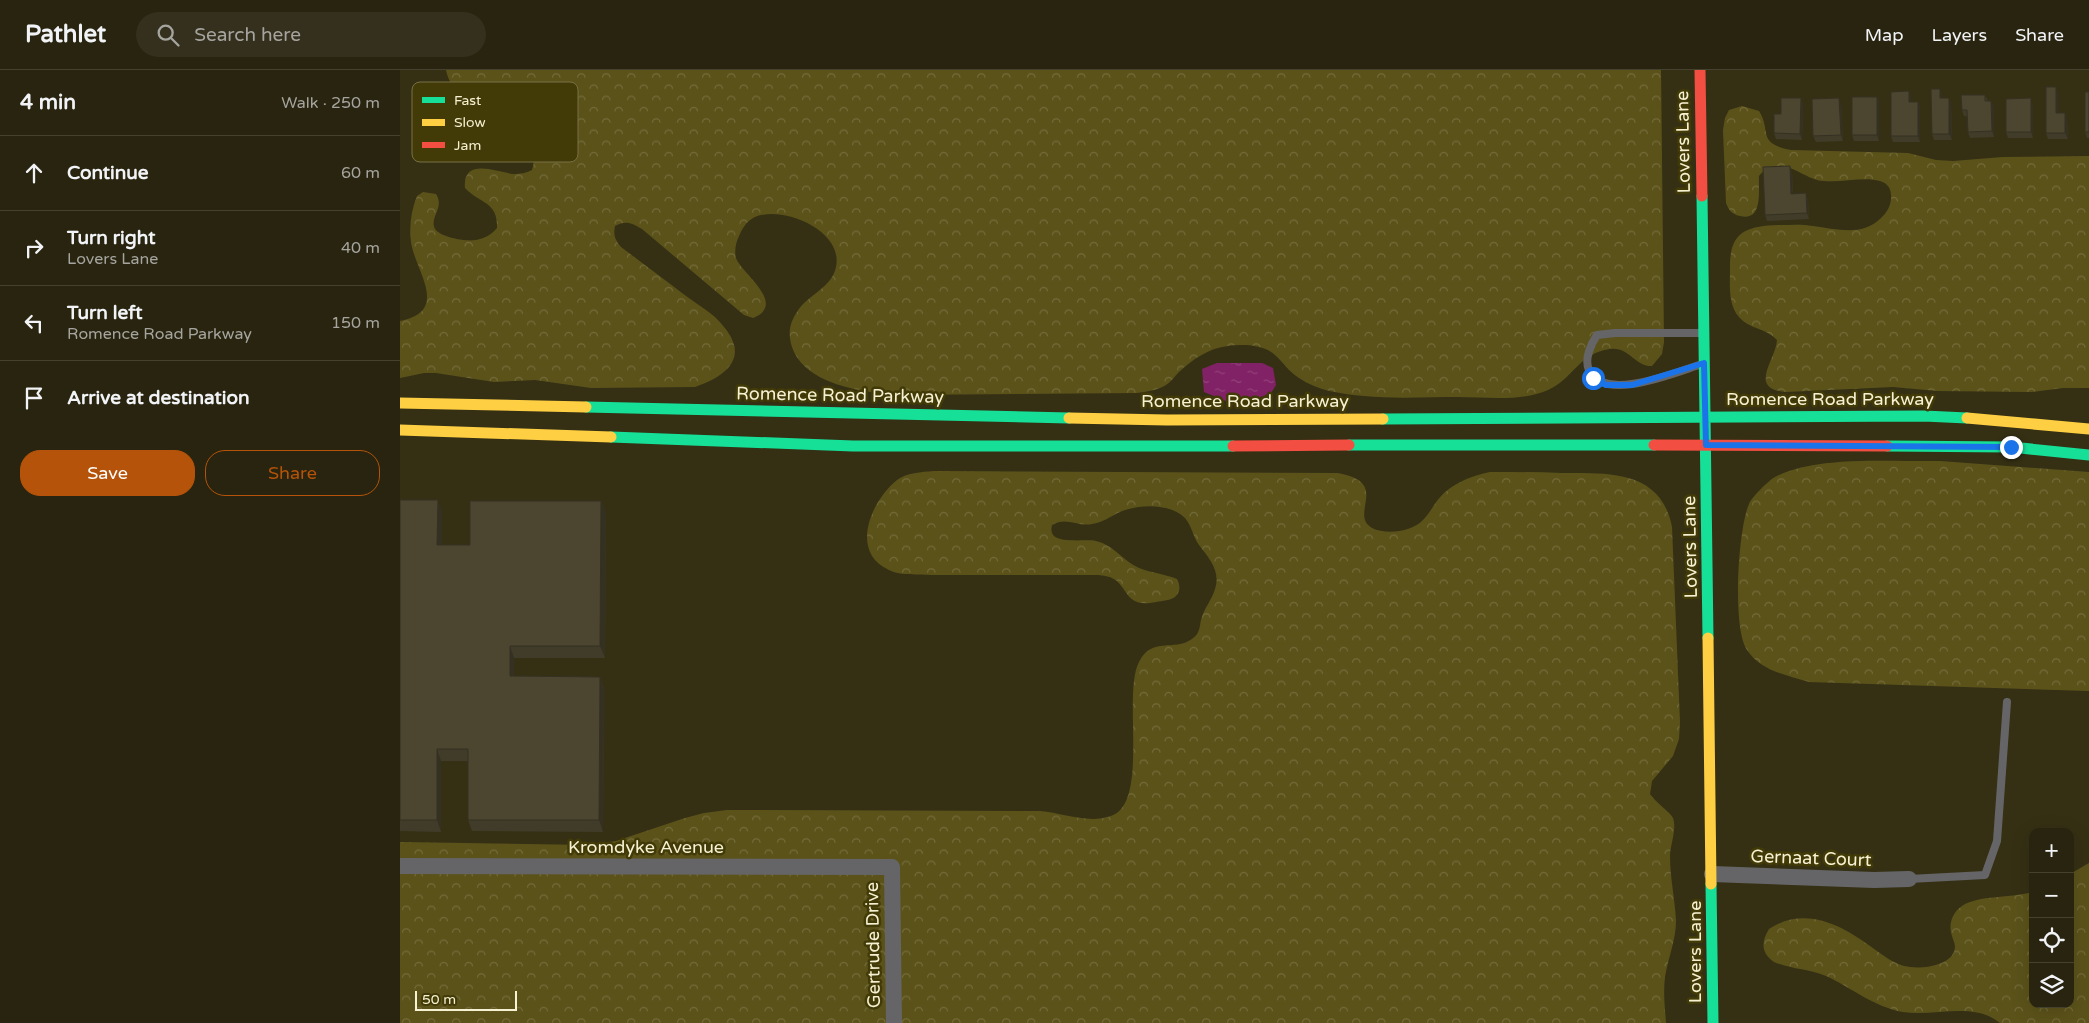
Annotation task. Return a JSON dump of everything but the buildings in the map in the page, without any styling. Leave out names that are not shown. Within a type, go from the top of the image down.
[{"type":"street","name":"Lovers Lane","points":[[1700,70],[1713,1023]]},
{"type":"street","name":"Romence Road Parkway","points":[[400,403],[853,417],[1167,420],[1924,416],[1970,418],[2089,429]]},
{"type":"street","points":[[400,430],[853,442],[2011,447],[2089,455]]},
{"type":"street","name":"Kromdyke Avenue","points":[[400,866],[892,867]]},
{"type":"street","name":"Gertrude Drive","points":[[892,867],[894,1023]]},
{"type":"street","name":"Gernaat Court","points":[[1712,874],[1874,880],[1909,879]]},
{"type":"lane","points":[[1704,333],[1597,334],[1590,345],[1587,366],[1593,378],[1606,385],[1632,385],[1704,363]]},
{"type":"lane","points":[[1909,879],[1985,875],[1997,841],[2007,702]]},
{"type":"green space","points":[[446,70],[1661,70],[1664,342],[1662,354],[1652,366],[1641,363],[1627,353],[1617,349],[1599,351],[1583,361],[1564,380],[1548,390],[1527,396],[1504,398],[1387,397],[1339,393],[1314,386],[1299,378],[1270,351],[1246,345],[1221,347],[1208,352],[1190,363],[1166,385],[1141,393],[897,395],[868,392],[852,389],[822,378],[809,370],[799,360],[792,347],[790,329],[792,321],[801,306],[825,286],[834,274],[836,253],[830,241],[820,231],[793,217],[778,214],[753,218],[741,231],[736,244],[736,258],[760,288],[766,305],[763,312],[753,318],[744,315],[642,229],[629,223],[615,226],[615,237],[621,247],[710,313],[720,322],[731,338],[735,348],[734,357],[730,365],[716,378],[706,383],[695,387],[591,388],[535,380],[494,382],[436,373],[424,373],[400,378],[400,321],[415,316],[424,309],[427,299],[423,277],[411,242],[411,219],[417,196],[423,192],[436,194],[439,204],[434,225],[438,232],[456,239],[476,240],[489,235],[497,228],[497,219],[495,213],[487,204],[465,188],[469,172],[475,169],[490,169],[521,174],[532,170],[534,162],[578,162],[578,82],[451,82]]},
{"type":"green space","points":[[1742,106],[1759,111],[1769,140],[1773,144],[1791,150],[1908,153],[1936,160],[1953,161],[2003,157],[2089,156],[2089,388],[2063,388],[2031,392],[1937,391],[1893,387],[1786,392],[1774,390],[1768,385],[1766,372],[1776,348],[1777,340],[1768,333],[1743,321],[1735,312],[1731,301],[1730,257],[1736,240],[1741,234],[1756,227],[1805,225],[1840,230],[1866,228],[1874,224],[1885,214],[1890,205],[1891,192],[1885,183],[1880,181],[1867,179],[1824,181],[1784,166],[1775,166],[1767,169],[1759,176],[1758,203],[1753,214],[1748,217],[1732,213],[1726,203],[1723,130],[1725,118],[1729,110]]},
{"type":"green space","points":[[1855,461],[1940,461],[2089,472],[2089,691],[1809,682],[1767,668],[1759,663],[1747,650],[1742,638],[1738,601],[1742,534],[1749,504],[1765,485],[1775,477],[1811,465]]},
{"type":"green space","points":[[934,471],[1337,473],[1353,477],[1362,483],[1366,491],[1364,515],[1366,522],[1372,528],[1391,532],[1406,530],[1418,524],[1449,489],[1477,475],[1490,472],[1597,473],[1615,475],[1645,485],[1657,495],[1666,508],[1672,527],[1680,722],[1679,739],[1673,756],[1652,781],[1650,794],[1673,818],[1674,823],[1670,856],[1676,921],[1675,935],[1665,977],[1666,1023],[400,1023],[400,842],[589,845],[616,841],[685,818],[727,810],[1040,811],[1093,819],[1111,816],[1123,807],[1129,791],[1133,770],[1133,698],[1139,662],[1150,649],[1185,643],[1197,635],[1202,616],[1215,589],[1216,576],[1213,565],[1197,542],[1185,518],[1179,513],[1163,507],[1145,506],[1127,509],[1103,521],[1087,525],[1057,522],[1052,525],[1051,529],[1057,538],[1092,540],[1102,543],[1139,568],[1177,579],[1179,591],[1175,597],[1169,600],[1146,603],[1132,600],[1117,582],[1110,577],[1100,575],[932,575],[904,574],[889,570],[877,562],[870,551],[867,539],[872,513],[879,500],[897,480],[909,474]]},
{"type":"green space","points":[[2089,863],[2089,1023],[2000,1023],[1989,1016],[1966,1011],[1915,1013],[1892,1010],[1873,1002],[1826,976],[1774,962],[1767,955],[1764,947],[1769,929],[1782,922],[1808,918],[1834,925],[1846,931],[1889,959],[1904,966],[1937,965],[1950,958],[1953,953],[1955,946],[1951,924],[1953,916],[1962,906],[1969,902],[1986,898],[2029,893],[2029,1008],[2074,1008],[2074,872]]},
{"type":"water","points":[[1217,363],[1262,363],[1273,368],[1276,385],[1271,393],[1253,400],[1226,401],[1204,392],[1202,369]]},
{"type":"traffic: fast","points":[[1702,196],[1708,638]]},
{"type":"traffic: fast","points":[[586,407],[1069,418]]},
{"type":"traffic: fast","points":[[1383,419],[1924,416],[1967,418]]},
{"type":"traffic: fast","points":[[611,437],[853,446],[1233,446]]},
{"type":"traffic: fast","points":[[1349,445],[1654,445]]},
{"type":"traffic: fast","points":[[1887,446],[2011,447],[2089,455]]},
{"type":"traffic: fast","points":[[1711,884],[1713,1023]]},
{"type":"traffic: slow","points":[[400,403],[586,407]]},
{"type":"traffic: slow","points":[[1069,418],[1167,420],[1383,419]]},
{"type":"traffic: slow","points":[[1967,418],[2089,429]]},
{"type":"traffic: slow","points":[[400,430],[611,437]]},
{"type":"traffic: slow","points":[[1708,638],[1711,884]]},
{"type":"traffic: jam","points":[[1700,70],[1702,196]]},
{"type":"traffic: jam","points":[[1233,446],[1349,445]]},
{"type":"traffic: jam","points":[[1654,445],[1887,446]]},
{"type":"route","points":[[1593,378],[1606,385],[1632,385],[1704,363],[1706,445],[2011,447]]}]
